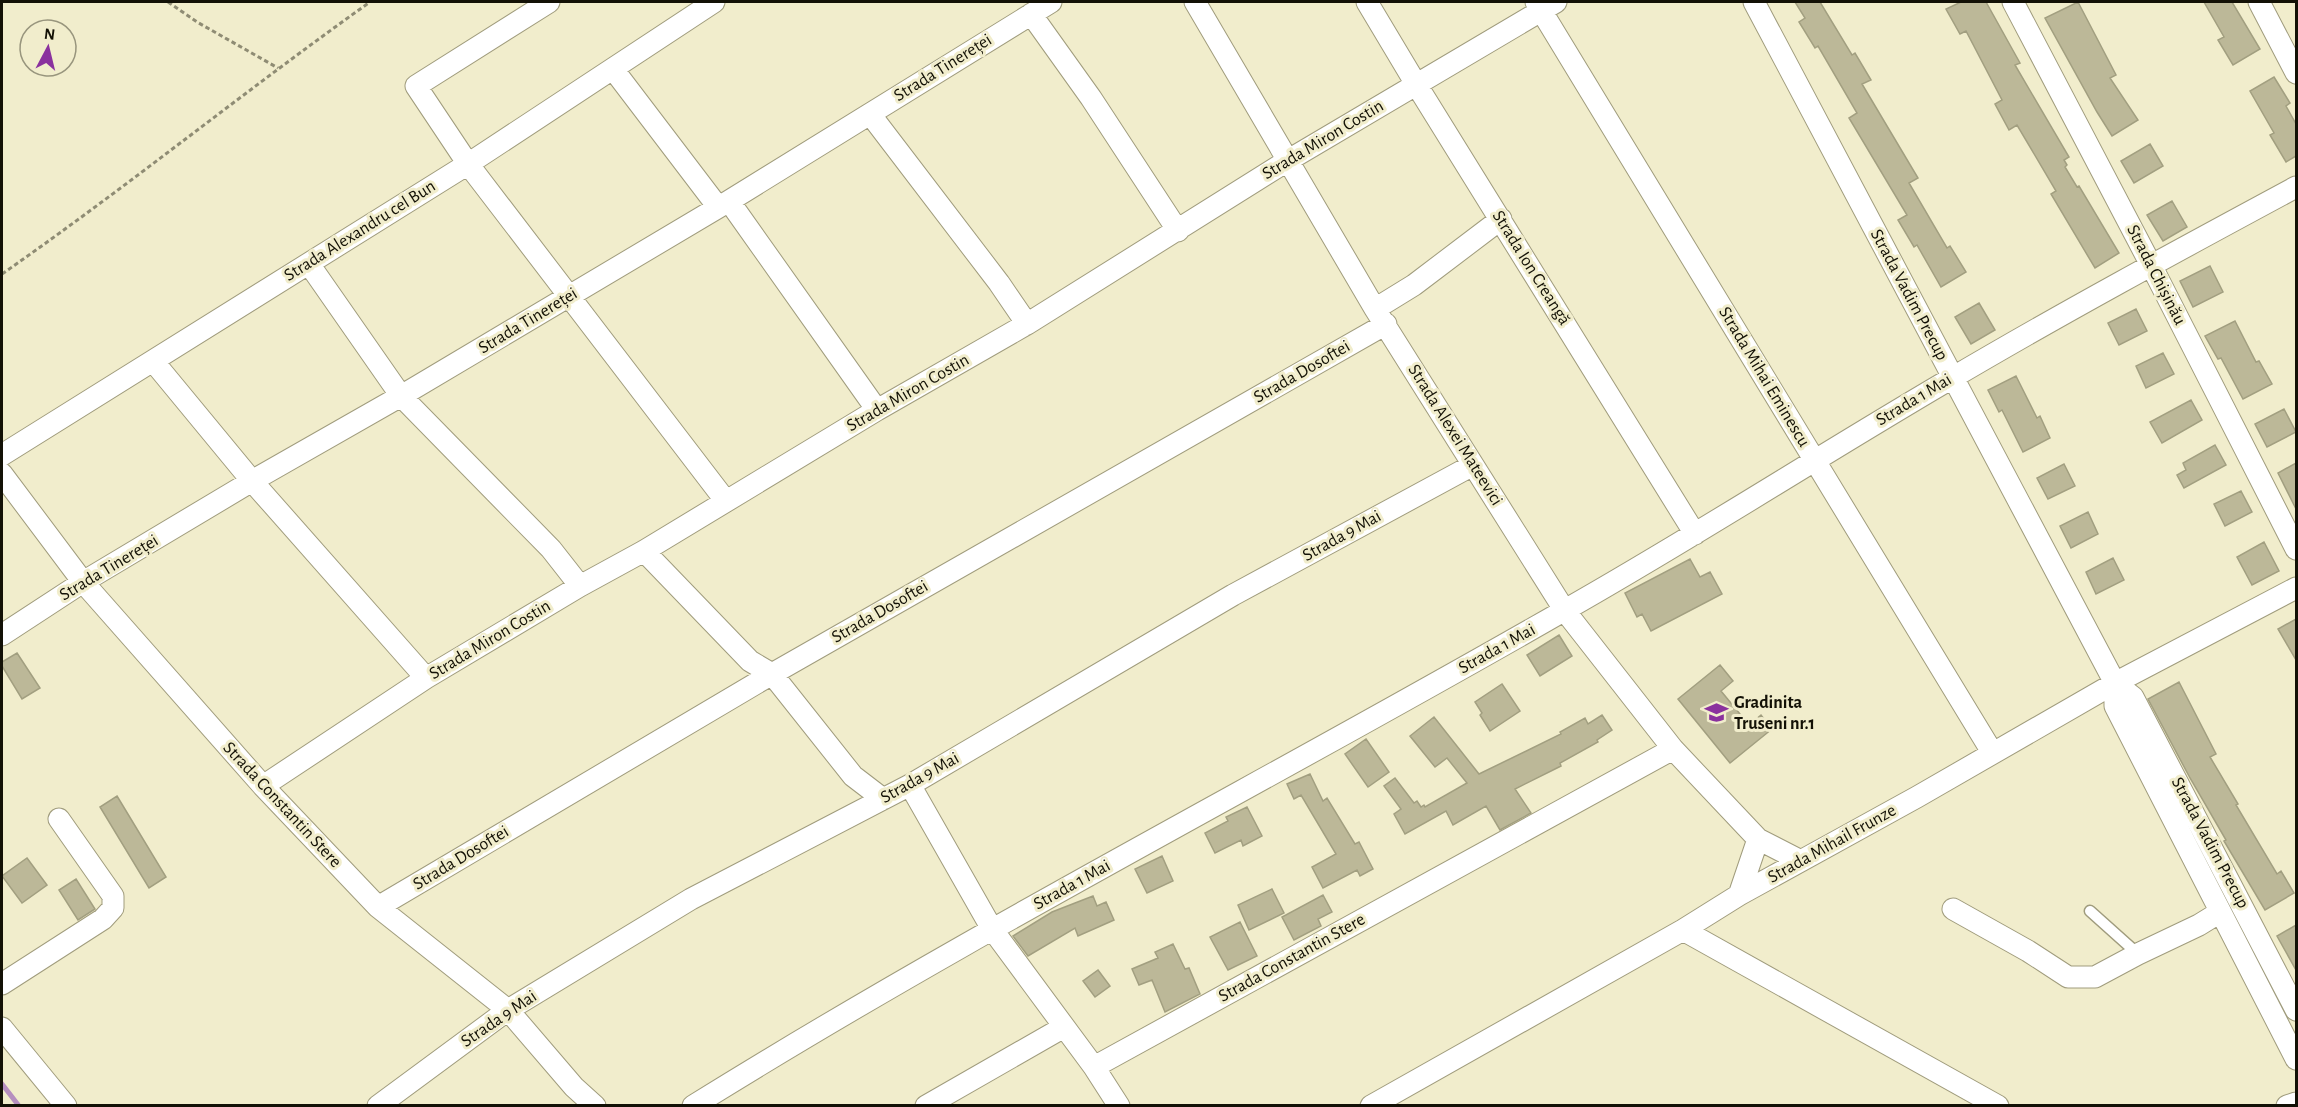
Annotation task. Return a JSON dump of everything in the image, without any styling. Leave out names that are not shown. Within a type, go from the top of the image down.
[{"type":"street","points":[[549,2],[416,86],[468,164],[724,500]]},
{"type":"street","name":"Strada Alexandru cel Bun","points":[[2,455],[468,164],[714,2]]},
{"type":"street","name":"Strada Tinereței","points":[[2,635],[83,582],[723,204],[1051,2]]},
{"type":"street","name":"Strada Alexei Mateevici","points":[[1195,2],[1287,161],[1381,316],[1565,610],[1673,749],[1758,839],[1801,861]]},
{"type":"street","name":"Strada Ion Creangă","points":[[1367,2],[1695,534]]},
{"type":"street","name":"Strada Vadim Precup","points":[[1754,2],[2115,683],[2133,697],[2296,1010]]},
{"type":"street","name":"Strada Chișinău","points":[[2013,2],[2296,549]]},
{"type":"street","points":[[2259,2],[2296,73]]},
{"type":"street","name":"Strada Miron Costin","points":[[263,786],[426,678],[580,586],[644,551],[724,500],[1027,324],[1287,161],[1545,4]]},
{"type":"street","name":"Strada Mihai Eminescu","points":[[1545,4],[1992,752]]},
{"type":"street","points":[[1031,14],[1091,98],[1178,231]]},
{"type":"street","points":[[613,69],[723,204],[877,410]]},
{"type":"street","points":[[870,114],[999,283],[1027,324]]},
{"type":"street","name":"Strada 1 Mai","points":[[693,1106],[803,1037],[992,929],[1565,610],[1952,378],[2151,265],[2296,187]]},
{"type":"street","name":"Strada Dosoftei","points":[[378,908],[1381,316],[1414,285],[1501,219]]},
{"type":"street","points":[[309,264],[401,396],[550,549],[580,586]]},
{"type":"street","points":[[153,361],[252,481],[426,678]]},
{"type":"street","name":"Strada 9 Mai","points":[[378,1106],[508,1010],[691,899],[910,785],[1233,595],[1473,465]]},
{"type":"street","name":"Strada Constantin Stere","points":[[2,474],[83,582],[263,786],[378,908],[508,1010],[574,1087],[595,1106]]},
{"type":"street","points":[[644,551],[750,661],[772,674],[853,776],[883,799]]},
{"type":"street","name":"Strada Mihail Frunze","points":[[1371,1106],[2115,683],[2296,588]]},
{"type":"street","name":"Strada Vadim Precup","points":[[2115,683],[2115,706],[2296,1059]]},
{"type":"street","name":"Strada Constantin Stere","points":[[1094,1067],[1673,749]]},
{"type":"street","points":[[910,785],[992,929],[1094,1067],[1119,1106]]},
{"type":"street","points":[[2,984],[103,919],[112,908],[113,896],[59,819]]},
{"type":"street","points":[[1739,895],[1758,839]]},
{"type":"street","name":"Strada Vadim Precup","points":[[1953,909],[2068,976],[2095,977],[2199,925],[2220,912]]},
{"type":"street","points":[[1683,930],[1998,1106]]},
{"type":"street","points":[[926,1106],[1064,1027]]},
{"type":"street","points":[[2,1028],[66,1106]]},
{"type":"street","points":[[2287,1106],[2296,1103]]},
{"type":"lane","points":[[2090,911],[2138,954]]},
{"type":"path","points":[[168,2],[197,22],[278,68]]},
{"type":"path","points":[[2,274],[72,225],[278,68],[370,2]]},
{"type":"building","points":[[1795,2],[1820,2],[1852,55],[1855,53],[1871,80],[1862,84],[1918,178],[1909,183],[1947,248],[1950,246],[1966,272],[1941,287],[1917,245],[1914,247],[1898,220],[1907,215],[1849,118],[1857,113],[1818,46],[1815,48],[1799,22],[1805,18]]},
{"type":"building","points":[[1961,2],[1986,2],[2020,63],[2015,65],[2069,157],[2064,160],[2067,165],[2065,167],[2119,253],[2095,268],[2051,194],[2056,191],[2017,125],[2009,130],[1995,104],[2002,100],[1966,31],[1960,34],[1946,9]]},
{"type":"building","points":[[2078,2],[2116,75],[2110,78],[2138,120],[2112,136],[2045,18]]},
{"type":"building","points":[[2204,2],[2232,2],[2260,49],[2233,65],[2218,40],[2224,37]]},
{"type":"building","points":[[2274,77],[2290,103],[2286,106],[2296,124],[2296,156],[2286,162],[2270,135],[2274,133],[2250,91]]},
{"type":"building","points":[[2150,144],[2163,166],[2134,183],[2121,161]]},
{"type":"building","points":[[2172,201],[2187,227],[2163,241],[2147,215]]},
{"type":"building","points":[[2210,266],[2223,292],[2193,307],[2180,281]]},
{"type":"building","points":[[1979,303],[1995,330],[1971,344],[1955,317]]},
{"type":"building","points":[[2136,309],[2147,331],[2119,345],[2108,323]]},
{"type":"building","points":[[2235,321],[2256,362],[2259,361],[2272,384],[2243,399],[2221,358],[2218,359],[2205,336]]},
{"type":"building","points":[[2163,353],[2174,374],[2146,388],[2136,366]]},
{"type":"building","points":[[2016,376],[2037,418],[2040,416],[2050,438],[2023,452],[2002,410],[1999,412],[1988,390]]},
{"type":"building","points":[[2191,400],[2202,420],[2162,443],[2150,422]]},
{"type":"building","points":[[2284,409],[2296,432],[2267,447],[2255,424]]},
{"type":"building","points":[[2215,445],[2226,465],[2184,488],[2177,475],[2186,470],[2183,463]]},
{"type":"building","points":[[2296,463],[2296,509],[2278,473]]},
{"type":"building","points":[[2064,464],[2075,486],[2048,499],[2037,478]]},
{"type":"building","points":[[2241,491],[2252,512],[2225,526],[2214,504]]},
{"type":"building","points":[[2088,512],[2098,534],[2071,548],[2060,526]]},
{"type":"building","points":[[2264,542],[2279,571],[2252,585],[2237,557]]},
{"type":"building","points":[[2113,558],[2124,580],[2096,594],[2086,572]]},
{"type":"building","points":[[1690,559],[1700,577],[1710,572],[1722,594],[1651,631],[1642,614],[1637,617],[1625,593]]},
{"type":"building","points":[[2296,619],[2296,660],[2278,629]]},
{"type":"building","points":[[1559,635],[1572,656],[1540,676],[1527,655]]},
{"type":"building","points":[[17,653],[40,688],[22,699],[2,666],[2,662]]},
{"type":"building","points":[[1720,665],[1733,681],[1721,691],[1749,725],[1761,715],[1772,729],[1730,763],[1678,699]]},
{"type":"building","points":[[2179,682],[2216,754],[2210,757],[2238,804],[2236,805],[2277,874],[2281,871],[2294,893],[2265,910],[2224,841],[2226,840],[2148,699]]},
{"type":"building","points":[[1502,684],[1520,711],[1490,731],[1475,702]]},
{"type":"building","points":[[1602,715],[1612,730],[1597,740],[1598,742],[1560,763],[1561,766],[1515,789],[1531,813],[1500,830],[1486,806],[1453,825],[1446,811],[1405,834],[1394,814],[1401,809],[1384,786],[1395,778],[1414,803],[1417,801],[1421,807],[1424,805],[1425,807],[1467,783],[1447,758],[1435,767],[1410,736],[1434,717],[1479,774],[1561,734],[1560,732],[1585,718],[1588,724]]},
{"type":"building","points":[[1366,739],[1389,772],[1368,787],[1345,754]]},
{"type":"building","points":[[1310,774],[1323,801],[1327,798],[1355,844],[1359,842],[1373,869],[1360,876],[1357,870],[1323,888],[1312,867],[1336,854],[1301,795],[1294,799],[1287,784]]},
{"type":"building","points":[[117,796],[166,877],[149,888],[100,807]]},
{"type":"building","points":[[1247,807],[1262,836],[1243,846],[1241,840],[1215,853],[1205,833],[1228,821],[1226,817]]},
{"type":"building","points":[[1162,856],[1173,881],[1147,893],[1135,869]]},
{"type":"building","points":[[27,858],[47,885],[22,903],[2,876]]},
{"type":"building","points":[[76,879],[95,909],[78,920],[59,890]]},
{"type":"building","points":[[1272,889],[1284,913],[1249,930],[1238,905]]},
{"type":"building","points":[[1323,895],[1332,912],[1318,919],[1321,926],[1294,940],[1282,917]]},
{"type":"building","points":[[1093,896],[1097,906],[1106,902],[1114,920],[1078,936],[1075,928],[1028,956],[1013,936],[1052,912]]},
{"type":"building","points":[[1240,922],[1257,956],[1228,970],[1210,937]]},
{"type":"building","points":[[2296,925],[2296,970],[2277,936]]},
{"type":"building","points":[[1173,944],[1185,969],[1189,968],[1200,994],[1165,1012],[1152,980],[1139,985],[1132,969],[1158,958],[1155,952]]},
{"type":"building","points":[[1098,970],[1110,986],[1095,997],[1083,981]]},
{"type":"waterway","points":[[2,1084],[19,1106]]},
{"type":"place","name":"Gradinita Truseni nr.1","points":[[1716,713]]}]
